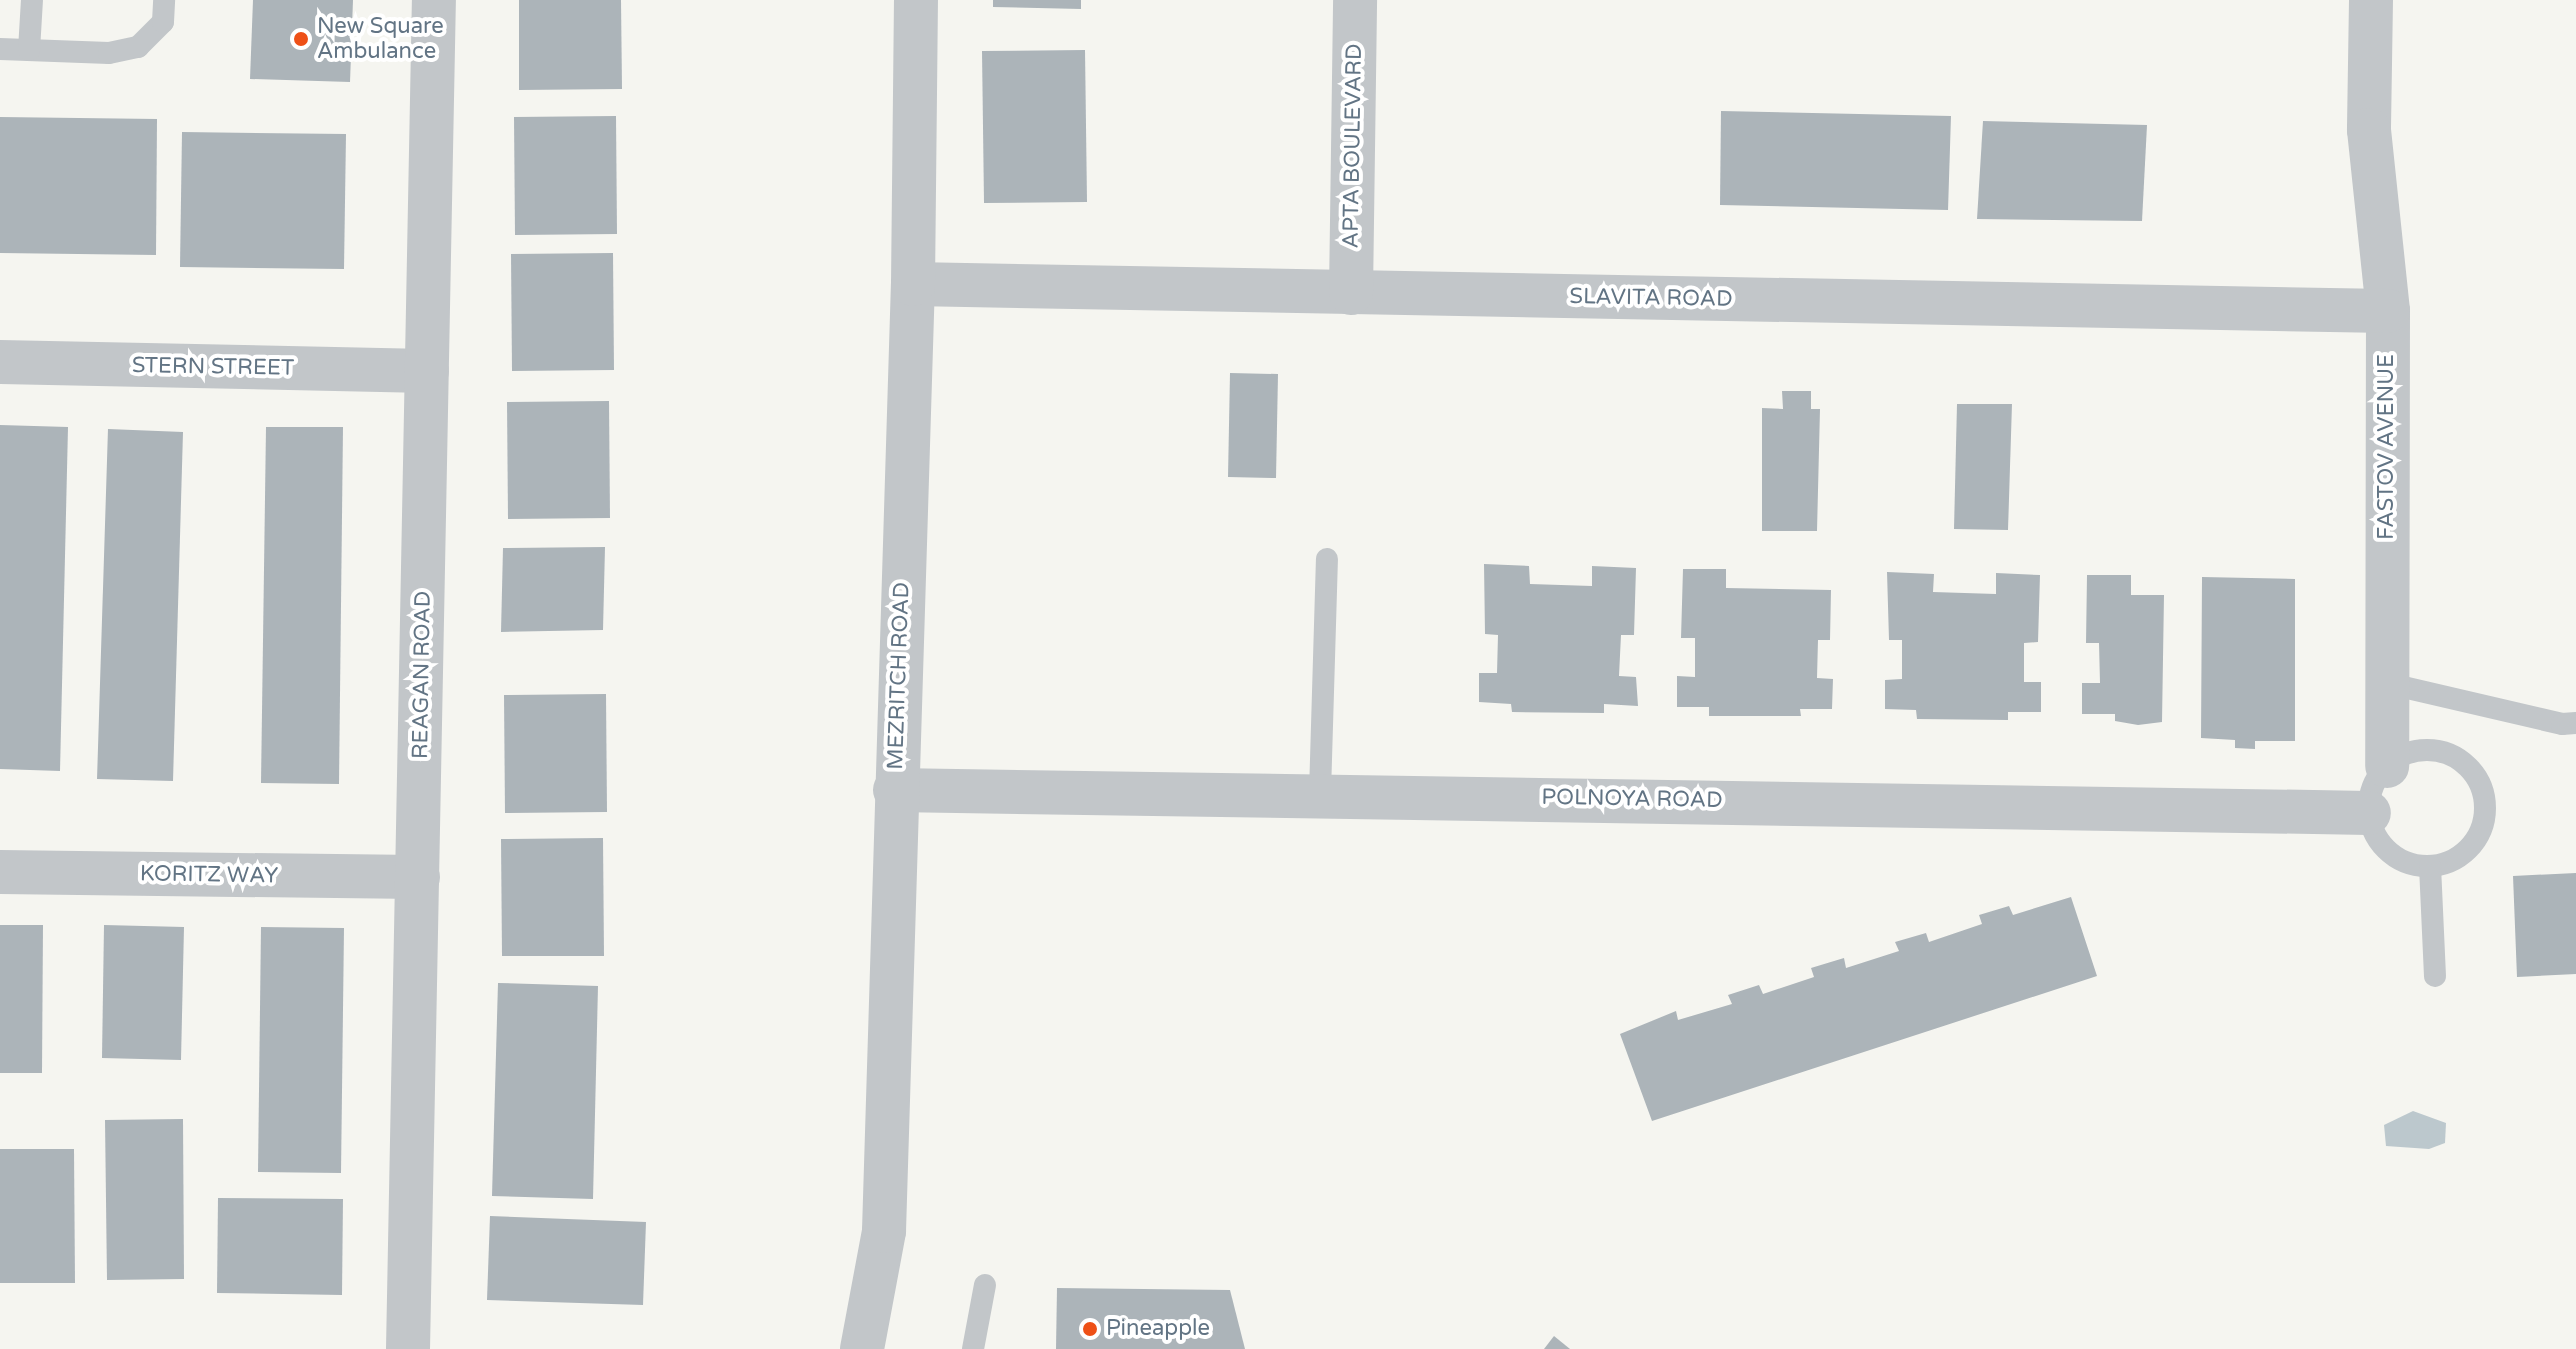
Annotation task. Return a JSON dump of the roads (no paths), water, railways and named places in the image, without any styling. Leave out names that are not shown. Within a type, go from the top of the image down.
[{"type":"street","name":"REAGAN ROAD","points":[[408,1349],[434,0]]},
{"type":"street","name":"MEZRITCH ROAD","points":[[862,1349],[876,1298],[884,1231],[895,790],[913,284],[916,0]]},
{"type":"street","name":"APTA BOULEVARD","points":[[1351,293],[1355,0]]},
{"type":"street","name":"FASTOV AVENUE","points":[[2371,0],[2369,130],[2388,311],[2387,766]]},
{"type":"street","name":"SLAVITA ROAD","points":[[913,284],[2388,311]]},
{"type":"street","name":"STERN STREET","points":[[0,362],[427,371]]},
{"type":"street","name":"POLNOYA ROAD","points":[[895,790],[1320,793],[2369,813]]},
{"type":"street","name":"KORITZ WAY","points":[[0,872],[418,877]]},
{"type":"lane","points":[[29,50],[32,0]]},
{"type":"lane","points":[[0,49],[109,53],[138,47],[163,22],[164,0]]},
{"type":"lane","points":[[1320,793],[1327,559]]},
{"type":"lane","points":[[2386,683],[2562,724],[2576,723]]},
{"type":"lane","points":[[2425,750],[2463,762],[2476,778],[2484,797],[2478,836],[2465,852],[2430,866],[2412,864],[2389,851],[2373,830],[2369,813],[2371,794],[2387,766],[2425,750]]},
{"type":"lane","points":[[2430,866],[2435,976]]},
{"type":"lane","points":[[973,1349],[985,1285]]},
{"type":"place","name":"New Square Ambulance","points":[[301,39]]},
{"type":"place","name":"Pineapple","points":[[1090,1329]]}]
